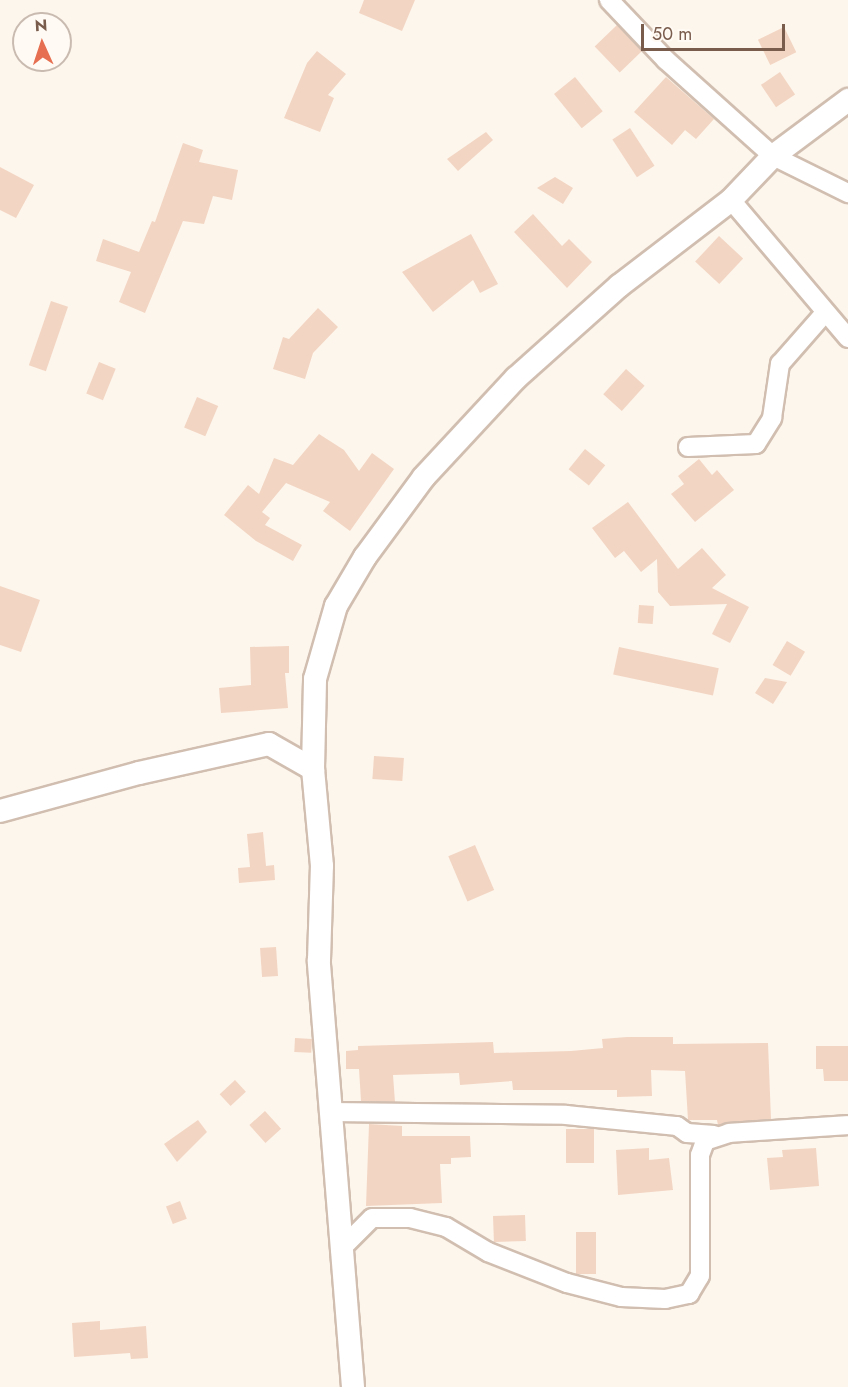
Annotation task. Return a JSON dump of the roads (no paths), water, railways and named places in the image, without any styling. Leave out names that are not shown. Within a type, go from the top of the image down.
[{"type":"street","points":[[609,0],[666,60],[773,156],[848,193]]},
{"type":"street","points":[[353,1387],[340,1250],[319,960],[322,866],[313,769],[315,679],[323,640],[336,606],[405,503],[516,378],[619,286],[731,201],[773,156],[848,100]]},
{"type":"street","points":[[731,201],[824,314],[848,338]]},
{"type":"street","points":[[688,447],[756,444],[772,418],[780,364],[824,314]]},
{"type":"street","points":[[0,811],[139,773],[269,744],[313,769]]},
{"type":"street","points":[[331,1112],[566,1115],[676,1126],[687,1133],[714,1135],[848,1125]]},
{"type":"street","points":[[340,1250],[372,1218],[410,1218],[446,1227],[488,1252],[567,1283],[621,1297],[665,1299],[689,1294],[700,1276],[700,1155],[705,1141],[714,1135]]}]
